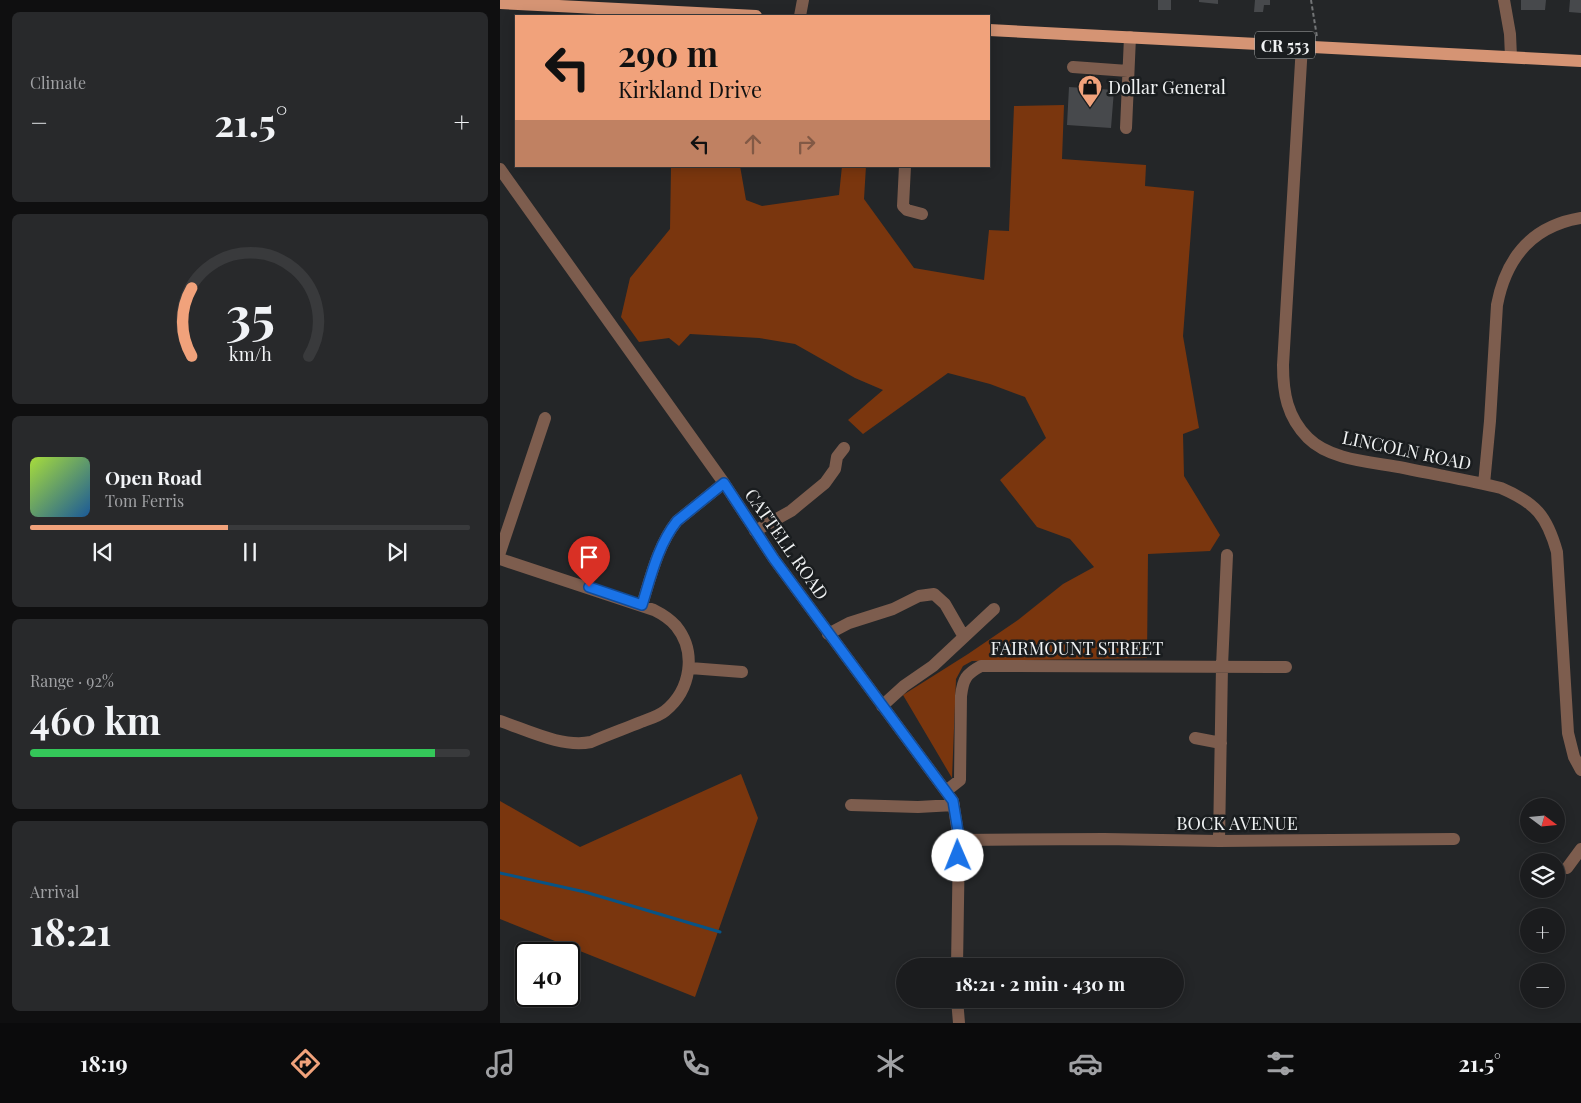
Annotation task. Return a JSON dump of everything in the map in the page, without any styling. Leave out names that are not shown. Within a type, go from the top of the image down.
[{"type":"main road","points":[[500,3],[736,15]]},
{"type":"main road","name":"CR 553","points":[[990,30],[1581,61]]},
{"type":"street","points":[[800,15],[803,0]]},
{"type":"street","points":[[1504,0],[1510,34],[1511,57]]},
{"type":"street","points":[[1126,128],[1130,37]]},
{"type":"street","name":"LINCOLN ROAD","points":[[1302,45],[1283,365],[1283,387],[1287,404],[1296,423],[1308,438],[1336,454],[1484,484],[1518,495],[1544,518],[1552,534],[1557,552],[1568,733],[1574,757],[1581,770]]},
{"type":"street","points":[[1073,67],[1128,71]]},
{"type":"street","points":[[905,167],[904,206],[907,210],[922,214]]},
{"type":"street","name":"CATTELL ROAD","points":[[500,169],[724,483],[755,531],[828,634],[953,801],[958,840],[957,958]]},
{"type":"street","points":[[1484,484],[1497,305],[1500,288],[1515,257],[1534,236],[1570,220],[1581,218]]},
{"type":"street","points":[[500,552],[545,418]]},
{"type":"street","points":[[755,531],[791,511],[825,483],[835,469],[837,457],[844,448]]},
{"type":"street","points":[[642,605],[663,542],[671,529],[677,521],[724,483]]},
{"type":"street","points":[[1219,841],[1222,666],[1227,555]]},
{"type":"street","points":[[500,559],[642,605],[667,617],[682,634],[687,647],[690,668],[681,692],[664,712],[591,742],[580,744],[566,742],[500,721]]},
{"type":"street","points":[[828,634],[849,622],[893,609],[919,596],[934,594],[945,604],[964,637]]},
{"type":"street","points":[[882,706],[904,686],[932,666],[994,610]]},
{"type":"street","name":"FAIRMOUNT STREET","points":[[946,792],[960,780],[961,696],[963,682],[971,671],[981,666],[1286,667]]},
{"type":"street","points":[[690,668],[742,672]]},
{"type":"street","points":[[1195,738],[1221,743]]},
{"type":"street","points":[[851,805],[954,806]]},
{"type":"street","name":"BOCK AVENUE","points":[[958,840],[1219,841],[1454,839]]},
{"type":"street","points":[[1567,868],[1581,849]]},
{"type":"street","points":[[958,1008],[959,1023]]},
{"type":"path","points":[[1311,0],[1318,46]]},
{"type":"shaded area","points":[[1064,105],[1062,159],[1146,165],[1145,186],[1194,191],[1183,336],[1199,428],[1183,434],[1184,476],[1220,535],[1210,551],[1148,554],[1147,658],[972,661],[963,666],[956,679],[952,778],[903,695],[1018,620],[1063,584],[1094,567],[1070,539],[1037,527],[1000,480],[1046,438],[1025,397],[990,384],[948,373],[863,434],[848,420],[883,390],[855,378],[795,344],[759,338],[690,334],[679,346],[669,338],[639,342],[621,317],[630,278],[670,229],[670,167],[740,167],[746,200],[762,206],[839,195],[842,167],[866,167],[864,199],[914,268],[984,280],[989,230],[1009,231],[1014,106]]},
{"type":"shaded area","points":[[741,774],[758,818],[695,997],[580,951],[580,942],[558,942],[500,919],[500,801],[580,847]]},
{"type":"building","points":[[1158,0],[1171,0],[1171,10],[1158,10]]},
{"type":"building","points":[[1199,0],[1218,0],[1218,4],[1199,2]]},
{"type":"building","points":[[1255,0],[1270,0],[1270,5],[1264,5],[1263,12],[1254,12]]},
{"type":"building","points":[[1521,0],[1546,0],[1545,10],[1521,10]]},
{"type":"building","points":[[1570,0],[1581,0],[1581,13],[1569,12]]},
{"type":"building","name":"Dollar General","points":[[1069,87],[1114,90],[1111,128],[1067,125]]},
{"type":"waterway","points":[[500,873],[585,892],[720,932]]},
{"type":"place","name":"Dollar General","points":[[1090,108]]},
{"type":"route","points":[[589,587],[642,605],[650,576],[663,542],[671,529],[677,521],[724,483],[774,559],[953,801],[958,831],[958,856]]}]
